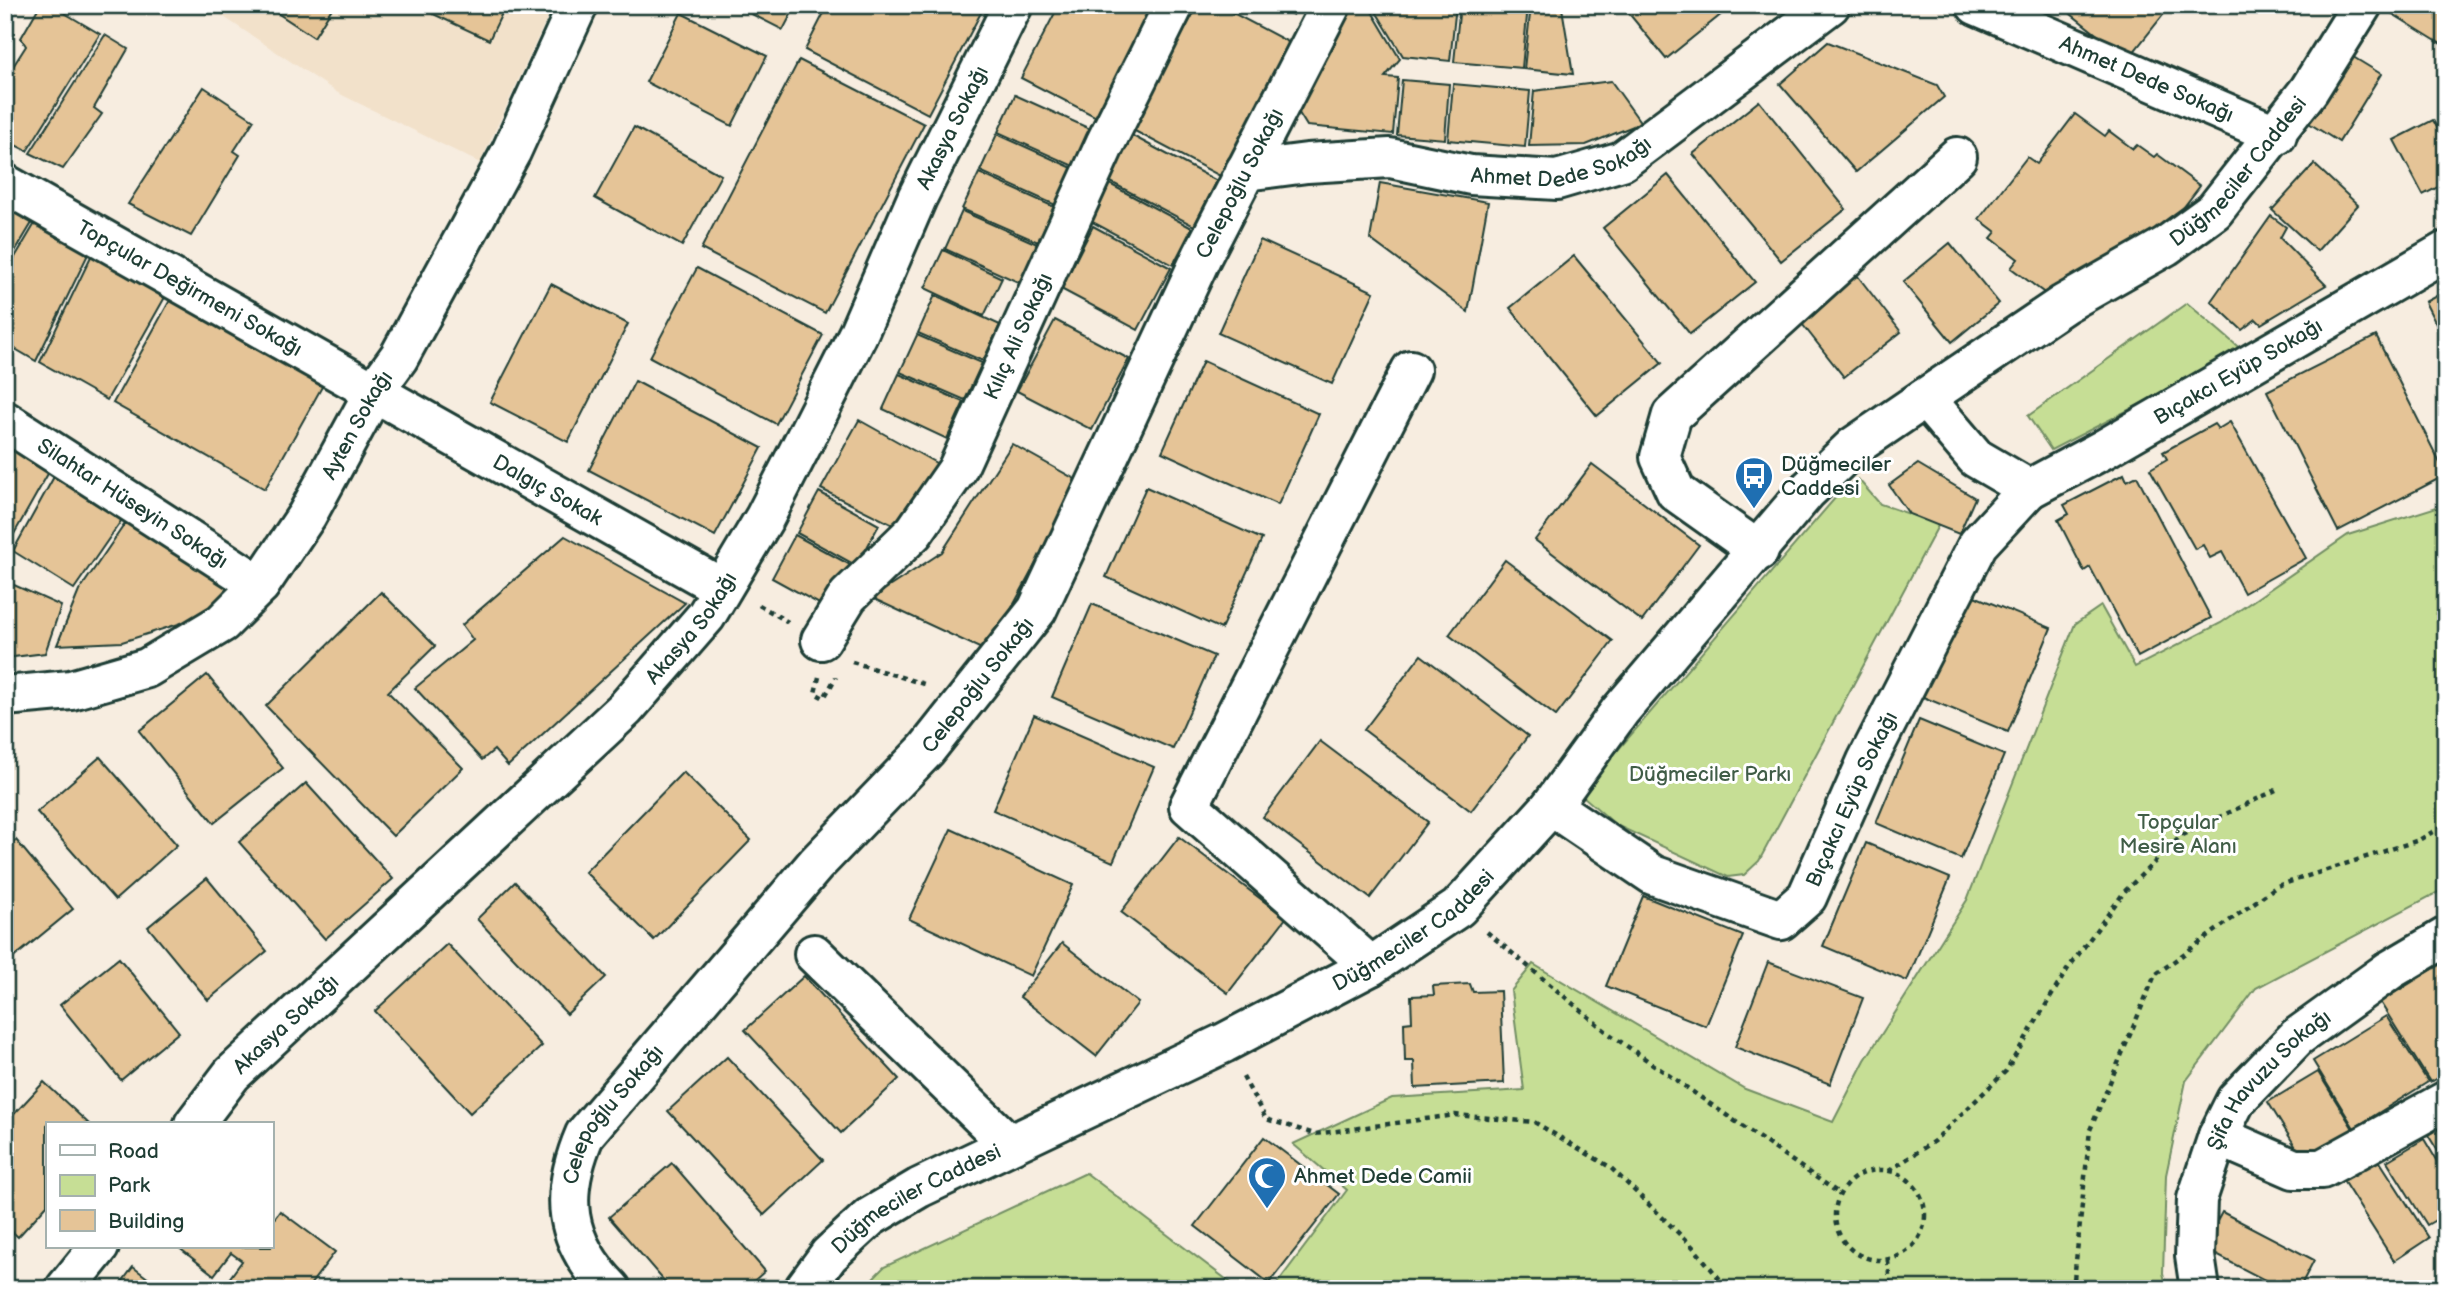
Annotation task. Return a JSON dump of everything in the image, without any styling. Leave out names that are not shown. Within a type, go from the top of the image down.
[{"type":"street","name":"Ayten Sokağı","points":[[5,696],[71,690],[147,668],[222,622],[260,586],[307,515],[511,152],[579,5]]},
{"type":"street","name":"Akasya Sokağı","points":[[196,1122],[242,1064],[625,709],[706,616],[735,593],[765,517],[858,334],[917,198],[1013,5]]},
{"type":"street","name":"Kılıç Ali Sokağı","points":[[823,650],[848,596],[914,532],[957,470],[1105,144],[1174,5]]},
{"type":"street","name":"Celepoğlu Sokağı","points":[[611,1289],[596,1274],[575,1240],[567,1201],[573,1164],[585,1134],[816,864],[926,750],[1037,610],[1202,256],[1331,5]]},
{"type":"street","name":"Ahmet Dede Sokağı","points":[[1245,171],[1307,163],[1390,158],[1471,175],[1557,180],[1570,177],[1622,162],[1830,5]]},
{"type":"street","name":"Ahmet Dede Sokağı","points":[[1976,5],[2277,135]]},
{"type":"street","name":"Düğmeciler Caddesi","points":[[804,1289],[829,1255],[870,1217],[919,1188],[1224,1043],[1371,966],[1458,908],[1551,806],[1620,711],[1759,551],[1807,491],[1853,447],[2064,304],[2166,246],[2214,211],[2277,135],[2309,90],[2362,5]]},
{"type":"street","points":[[1759,551],[1676,492],[1660,457],[1672,415],[1957,158]]},
{"type":"street","name":"Topçular Değirmeni Sokağı","points":[[5,184],[375,390]]},
{"type":"street","name":"Bıçakcı Eyüp Sokağı","points":[[1551,806],[1653,875],[1782,920],[1807,897],[1867,761],[1978,544],[2029,489],[2104,449],[2446,251]]},
{"type":"street","points":[[1371,966],[1189,806],[1411,370]]},
{"type":"street","name":"Dalgıç Sokak","points":[[375,390],[735,593]]},
{"type":"street","points":[[1925,398],[1976,458],[2029,489]]},
{"type":"street","name":"Silahtar Hüseyin Sokağı","points":[[5,421],[260,586]]},
{"type":"street","name":"Şifa Havuzu Sokağı","points":[[2200,1289],[2195,1256],[2197,1199],[2218,1136],[2236,1100],[2297,1037],[2390,970],[2446,937]]},
{"type":"street","points":[[814,954],[1009,1144]]},
{"type":"street","points":[[2218,1136],[2294,1169],[2322,1169],[2446,1101]]},
{"type":"street","points":[[65,1289],[98,1248]]},
{"type":"path","points":[[735,593],[823,650],[934,688]]},
{"type":"path","points":[[823,650],[835,679]]},
{"type":"path","points":[[1889,1171],[1934,1141],[2006,1071],[2067,970],[2135,881],[2182,835],[2276,790]]},
{"type":"path","points":[[2073,1289],[2090,1130],[2155,975],[2277,886],[2419,840],[2446,824]]},
{"type":"path","points":[[1458,908],[1608,1033],[1840,1194]]},
{"type":"path","points":[[1224,1043],[1266,1119],[1315,1134],[1455,1115],[1534,1122],[1610,1167],[1693,1247],[1728,1289]]},
{"type":"path","points":[[1875,1170],[1889,1171],[1904,1176],[1916,1187],[1923,1200],[1926,1216],[1923,1231],[1915,1245],[1902,1255],[1873,1261],[1859,1256],[1839,1236],[1835,1208],[1840,1194],[1861,1174],[1875,1170]]},
{"type":"path","points":[[1888,1260],[1890,1289]]},
{"type":"shaded area","points":[[206,5],[553,5],[480,163],[338,93]]},
{"type":"green space","points":[[2187,303],[2243,351],[2051,450],[2028,416]]},
{"type":"green space","name":"Düğmeciler Parkı","points":[[1858,479],[1880,504],[1939,524],[1759,861],[1744,875],[1728,877],[1616,825],[1584,797],[1586,787],[1836,497]]},
{"type":"green space","name":"Topçular Mesire Alanı","points":[[2446,504],[2446,888],[2256,988],[2186,1081],[2166,1175],[2163,1273],[2167,1289],[1273,1289],[1347,1190],[1293,1144],[1392,1098],[1524,1090],[1511,991],[1533,964],[1745,1089],[1833,1122],[1865,1060],[1967,900],[2075,624],[2101,606],[2135,667],[2221,623],[2348,535]]},
{"type":"green space","points":[[1086,1173],[1239,1289],[862,1289],[884,1267]]},
{"type":"building","points":[[40,5],[51,5],[100,34],[27,151],[5,140],[5,79],[26,46],[21,38]]},
{"type":"building","points":[[265,5],[334,5],[314,37]]},
{"type":"building","points":[[414,5],[506,5],[489,40]]},
{"type":"building","points":[[734,5],[796,5],[783,30]]},
{"type":"building","points":[[828,5],[985,5],[928,114],[805,50]]},
{"type":"building","points":[[1059,5],[1167,5],[1106,122],[1021,78]]},
{"type":"building","points":[[1198,5],[1218,5],[1290,43],[1220,176],[1131,129]]},
{"type":"building","points":[[1274,5],[1299,5],[1293,15]]},
{"type":"building","points":[[1348,5],[1368,5],[1400,59],[1385,77],[1398,78],[1393,134],[1307,126],[1294,105]]},
{"type":"building","points":[[1372,5],[1456,5],[1450,61],[1403,56]]},
{"type":"building","points":[[1460,5],[1528,5],[1522,68],[1454,62]]},
{"type":"building","points":[[1531,5],[1562,8],[1573,74],[1524,69]]},
{"type":"building","points":[[1622,5],[1733,5],[1666,59]]},
{"type":"building","points":[[2078,5],[2171,5],[2128,59],[2071,14]]},
{"type":"building","points":[[2395,5],[2446,5],[2446,47],[2391,13]]},
{"type":"building","points":[[681,13],[767,56],[732,126],[646,82]]},
{"type":"building","points":[[105,35],[128,49],[94,108],[102,114],[63,169],[30,153]]},
{"type":"building","points":[[1828,42],[1937,85],[1944,97],[1856,172],[1780,84]]},
{"type":"building","points":[[2345,52],[2381,74],[2339,142],[2304,120]]},
{"type":"building","points":[[799,60],[924,124],[825,313],[701,249]]},
{"type":"building","points":[[1402,80],[1449,84],[1445,139],[1397,135]]},
{"type":"building","points":[[1611,81],[1641,123],[1586,145],[1529,146],[1534,91]]},
{"type":"building","points":[[1453,84],[1530,91],[1525,147],[1448,140]]},
{"type":"building","points":[[204,87],[254,120],[234,151],[240,155],[191,236],[128,204]]},
{"type":"building","points":[[1015,95],[1097,132],[1080,169],[998,132]]},
{"type":"building","points":[[1759,101],[1846,209],[1781,261],[1693,154]]},
{"type":"building","points":[[2075,114],[2105,136],[2109,131],[2133,149],[2137,145],[2154,157],[2157,154],[2200,186],[2146,256],[2062,306],[2011,268],[2018,259],[1991,238],[1996,232],[1979,219],[2027,157],[2037,164]]},
{"type":"building","points":[[2433,120],[2446,144],[2446,183],[2423,195],[2394,140]]},
{"type":"building","points":[[634,127],[721,175],[682,246],[595,198]]},
{"type":"building","points":[[997,134],[1079,171],[1062,208],[980,171]]},
{"type":"building","points":[[1129,134],[1217,181],[1194,226],[1105,179]]},
{"type":"building","points":[[2314,164],[2358,205],[2317,251],[2272,210]]},
{"type":"building","points":[[979,173],[1061,210],[1045,245],[962,209]]},
{"type":"building","points":[[1668,175],[1755,282],[1690,334],[1603,228]]},
{"type":"building","points":[[1104,181],[1192,228],[1173,265],[1085,218]]},
{"type":"building","points":[[1380,183],[1488,202],[1468,312],[1370,239]]},
{"type":"building","points":[[5,196],[38,213],[5,268]]},
{"type":"building","points":[[962,211],[1044,247],[1027,286],[945,249]]},
{"type":"building","points":[[40,215],[93,244],[36,361],[5,343],[5,274]]},
{"type":"building","points":[[2271,216],[2286,227],[2280,238],[2326,285],[2261,324],[2256,319],[2242,330],[2211,301]]},
{"type":"building","points":[[1093,226],[1171,268],[1138,330],[1061,289]]},
{"type":"building","points":[[1260,240],[1374,292],[1332,384],[1218,333]]},
{"type":"building","points":[[1950,243],[1999,303],[1952,342],[1903,282]]},
{"type":"building","points":[[96,246],[173,283],[107,400],[40,362]]},
{"type":"building","points":[[943,250],[1002,278],[984,316],[925,288]]},
{"type":"building","points":[[1574,256],[1662,363],[1597,416],[1510,308]]},
{"type":"building","points":[[697,268],[823,335],[776,424],[650,357]]},
{"type":"building","points":[[1857,275],[1901,332],[1844,377],[1799,320]]},
{"type":"building","points":[[551,284],[628,324],[568,442],[490,402]]},
{"type":"building","points":[[2446,291],[2446,344],[2425,302]]},
{"type":"building","points":[[935,295],[1000,325],[983,361],[918,333]]},
{"type":"building","points":[[170,300],[323,385],[265,489],[113,403]]},
{"type":"building","points":[[1055,320],[1129,359],[1092,430],[1017,391]]},
{"type":"building","points":[[917,335],[982,363],[965,400],[900,372]]},
{"type":"building","points":[[2376,336],[2446,475],[2338,531],[2267,391]]},
{"type":"building","points":[[1203,361],[1319,414],[1278,505],[1162,452]]},
{"type":"building","points":[[899,374],[964,402],[947,439],[883,409]]},
{"type":"building","points":[[635,381],[762,448],[715,536],[589,470]]},
{"type":"building","points":[[859,420],[945,468],[901,529],[821,489]]},
{"type":"building","points":[[2230,422],[2306,558],[2244,593],[2222,552],[2210,558],[2203,545],[2195,549],[2150,469],[2167,459],[2163,452],[2214,424],[2218,429]]},
{"type":"building","points":[[5,431],[54,463],[5,550]]},
{"type":"building","points":[[1012,444],[1080,482],[988,652],[872,598],[942,552]]},
{"type":"building","points":[[61,464],[130,508],[74,589],[13,551]]},
{"type":"building","points":[[1592,464],[1699,545],[1642,621],[1535,540]]},
{"type":"building","points":[[1918,464],[1975,498],[1959,534],[1909,514],[1889,485]]},
{"type":"building","points":[[2124,474],[2127,481],[2137,476],[2211,618],[2138,657],[2090,567],[2084,571],[2058,520],[2069,514],[2064,505]]},
{"type":"building","points":[[1146,487],[1262,539],[1221,629],[1106,577]]},
{"type":"building","points":[[819,492],[879,525],[857,566],[797,533]]},
{"type":"building","points":[[135,509],[236,573],[210,614],[122,642],[57,645],[79,591]]},
{"type":"building","points":[[795,535],[856,568],[832,611],[772,578]]},
{"type":"building","points":[[565,536],[685,603],[508,766],[494,750],[482,760],[415,688],[473,640],[462,625]]},
{"type":"building","points":[[1505,560],[1613,641],[1556,716],[1449,635]]},
{"type":"building","points":[[5,581],[61,606],[45,653],[5,658]]},
{"type":"building","points":[[381,592],[435,646],[388,692],[463,768],[393,836],[266,706]]},
{"type":"building","points":[[1967,593],[2051,628],[2008,732],[1923,697]]},
{"type":"building","points":[[1092,604],[1214,656],[1173,749],[1052,697]]},
{"type":"building","points":[[1421,655],[1528,736],[1471,811],[1364,730]]},
{"type":"building","points":[[207,675],[283,768],[214,823],[139,731]]},
{"type":"building","points":[[1034,715],[1154,767],[1113,862],[993,810]]},
{"type":"building","points":[[1919,720],[2004,755],[1961,859],[1876,823]]},
{"type":"building","points":[[1320,741],[1428,822],[1370,898],[1263,817]]},
{"type":"building","points":[[100,757],[177,845],[115,900],[37,812]]},
{"type":"building","points":[[683,772],[751,840],[654,940],[585,872]]},
{"type":"building","points":[[306,783],[393,879],[325,939],[239,842]]},
{"type":"building","points":[[951,829],[1073,885],[1031,976],[909,919]]},
{"type":"building","points":[[1179,837],[1286,918],[1228,993],[1121,912]]},
{"type":"building","points":[[16,840],[73,909],[12,959],[5,951],[5,849]]},
{"type":"building","points":[[1866,843],[1950,878],[1907,981],[1823,946]]},
{"type":"building","points":[[207,878],[267,951],[208,1000],[148,927]]},
{"type":"building","points":[[515,882],[606,977],[567,1014],[477,919]]},
{"type":"building","points":[[1643,896],[1743,936],[1706,1026],[1606,986]]},
{"type":"building","points":[[1062,943],[1138,1003],[1096,1056],[1020,997]]},
{"type":"building","points":[[447,944],[542,1046],[470,1113],[375,1011]]},
{"type":"building","points":[[119,958],[179,1032],[121,1080],[60,1005]]},
{"type":"building","points":[[2446,961],[2446,1073],[2430,1082],[2380,1002]]},
{"type":"building","points":[[1768,962],[1863,998],[1830,1084],[1735,1047]]},
{"type":"building","points":[[804,976],[899,1079],[841,1133],[745,1030]]},
{"type":"building","points":[[1470,984],[1473,992],[1500,991],[1504,1083],[1415,1088],[1414,1061],[1405,1061],[1404,1023],[1412,1022],[1411,996],[1434,995],[1433,986]]},
{"type":"building","points":[[2386,1016],[2428,1082],[2354,1128],[2313,1061]]},
{"type":"building","points":[[727,1057],[823,1160],[764,1215],[668,1111]]},
{"type":"building","points":[[2318,1072],[2355,1132],[2305,1162],[2268,1102]]},
{"type":"building","points":[[44,1082],[87,1122],[46,1122],[46,1206],[18,1237],[5,1225],[5,1124]]},
{"type":"building","points":[[2446,1123],[2446,1164],[2428,1135]]},
{"type":"building","name":"Ahmet Dede Camii","points":[[1264,1137],[1339,1194],[1269,1283],[1195,1226]]},
{"type":"building","points":[[2424,1139],[2446,1176],[2446,1214],[2427,1225],[2387,1161]]},
{"type":"building","points":[[2375,1154],[2429,1238],[2394,1261],[2340,1176]]},
{"type":"building","points":[[672,1163],[765,1271],[745,1289],[671,1289],[609,1217]]},
{"type":"building","points":[[280,1211],[335,1252],[307,1289],[233,1289],[226,1283],[242,1261],[231,1253],[214,1275],[179,1248],[273,1248],[273,1220]]},
{"type":"building","points":[[2222,1212],[2314,1260],[2299,1289],[2282,1289],[2203,1248]]},
{"type":"building","points":[[133,1267],[162,1289],[117,1289]]},
{"type":"place","name":"Düğmeciler Caddesi","points":[[1754,510]]},
{"type":"place","name":"Ahmet Dede Camii","points":[[1267,1210]]}]
